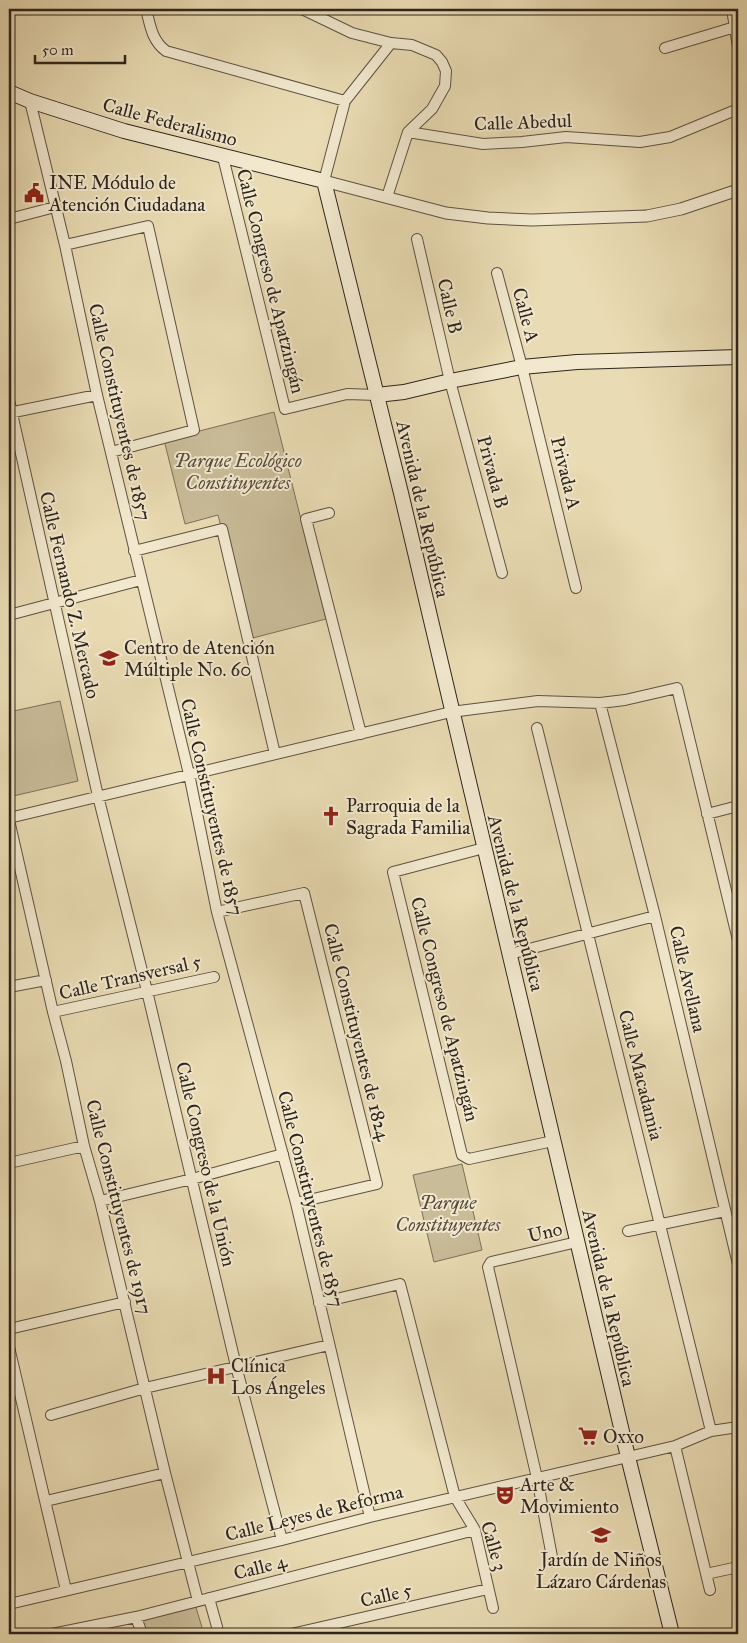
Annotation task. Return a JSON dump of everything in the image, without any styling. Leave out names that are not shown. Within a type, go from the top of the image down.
[{"type":"main road","name":"Calle Federalismo","points":[[9,92],[30,101],[124,131],[324,181]]},
{"type":"main road","name":"Avenida de la República","points":[[324,181],[401,493],[628,1457],[672,1634]]},
{"type":"main road","points":[[377,395],[404,392],[522,366],[576,362],[738,357]]},
{"type":"street","points":[[146,9],[154,38],[158,45],[166,51],[345,101]]},
{"type":"street","points":[[302,9],[352,33],[391,43],[412,45],[436,55],[442,62],[446,71],[445,86],[432,109],[408,132],[387,197]]},
{"type":"street","points":[[732,9],[738,47]]},
{"type":"street","points":[[665,48],[735,28]]},
{"type":"street","points":[[391,43],[345,101],[324,181],[446,213],[488,218],[532,220],[647,216],[681,209],[738,190]]},
{"type":"street","name":"Calle Constituyentes de 1857","points":[[30,101],[97,395],[189,774],[217,912],[296,1203],[370,1518]]},
{"type":"street","name":"Calle Abedul","points":[[408,132],[483,144],[566,137],[640,142],[670,137],[738,110]]},
{"type":"street","name":"Calle Congreso de Apatzingán","points":[[223,157],[284,409],[347,394],[377,395]]},
{"type":"street","points":[[9,219],[55,207]]},
{"type":"street","points":[[64,245],[148,226],[194,430],[111,452]]},
{"type":"street","name":"Calle B","points":[[417,239],[450,381]]},
{"type":"street","name":"Calle A","points":[[496,273],[522,366]]},
{"type":"street","name":"Privada A","points":[[522,366],[576,588]]},
{"type":"street","name":"Privada B","points":[[450,381],[502,573]]},
{"type":"street","points":[[10,412],[97,395]]},
{"type":"street","name":"Calle Fernando Z. Mercado","points":[[9,400],[10,412],[98,796]]},
{"type":"street","points":[[329,513],[306,519],[361,734]]},
{"type":"street","points":[[134,551],[222,529],[275,754]]},
{"type":"street","points":[[9,615],[141,580]]},
{"type":"street","points":[[9,819],[452,712],[538,701],[600,703],[625,700],[676,688],[735,919],[738,940]]},
{"type":"street","name":"Calle Avellana","points":[[600,703],[655,916],[738,1264]]},
{"type":"street","name":"Calle Macadamia","points":[[537,728],[710,1431]]},
{"type":"street","name":"Calle Congreso de la Unión","points":[[98,796],[147,991],[236,1366],[282,1540]]},
{"type":"street","points":[[707,814],[738,806]]},
{"type":"street","name":"Calle Constituyentes de 1917","points":[[9,819],[84,1146],[100,1201],[165,1473],[188,1562],[219,1634]]},
{"type":"street","name":"Calle Congreso de Apatzingán","points":[[484,848],[393,872],[462,1155],[469,1159],[553,1141]]},
{"type":"street","name":"Calle Constituyentes de 1824","points":[[217,912],[304,893],[377,1184],[296,1203]]},
{"type":"street","points":[[510,954],[655,916]]},
{"type":"street","name":"Calle Transversal 5","points":[[53,1012],[214,976]]},
{"type":"street","points":[[9,988],[46,980]]},
{"type":"street","points":[[9,1163],[84,1146]]},
{"type":"street","points":[[100,1201],[192,1179],[283,1154]]},
{"type":"street","points":[[628,1231],[725,1211]]},
{"type":"street","name":"Uno","points":[[537,1478],[488,1267],[491,1262],[577,1242]]},
{"type":"street","points":[[319,1303],[400,1284],[455,1497]]},
{"type":"street","points":[[9,1329],[125,1302]]},
{"type":"street","points":[[50,1415],[145,1388],[329,1345]]},
{"type":"street","points":[[9,1347],[66,1590]]},
{"type":"street","name":"Calle Leyes de Reforma","points":[[9,1604],[675,1446],[710,1431],[738,1427]]},
{"type":"street","points":[[675,1446],[710,1590]]},
{"type":"street","points":[[46,1501],[165,1473]]},
{"type":"street","points":[[537,1478],[553,1562]]},
{"type":"street","name":"Calle 3","points":[[455,1497],[475,1530],[493,1608]]},
{"type":"street","name":"Calle 4","points":[[52,1634],[136,1617],[475,1530]]},
{"type":"street","points":[[706,1574],[738,1567]]},
{"type":"street","name":"Calle 5","points":[[291,1634],[488,1589]]},
{"type":"street","points":[[136,1617],[142,1634]]},
{"type":"green space","name":"Parque Ecológico Constituyentes","points":[[274,412],[326,619],[249,639],[218,515],[185,524],[164,440]]},
{"type":"green space","points":[[60,701],[78,781],[9,797],[9,712]]},
{"type":"green space","name":"Parque Constituyentes","points":[[462,1164],[482,1250],[434,1262],[413,1175]]},
{"type":"green space","points":[[194,1601],[204,1634],[146,1634],[140,1616]]},
{"type":"place","name":"INE Módulo de Atención Ciudadana","points":[[34,193]]},
{"type":"place","name":"Centro de Atención Múltiple No. 60","points":[[109,658]]},
{"type":"place","name":"Parroquia de la Sagrada Familia","points":[[331,816]]},
{"type":"place","name":"Clínica Los Ángeles","points":[[216,1376]]},
{"type":"place","name":"Oxxo","points":[[588,1436]]},
{"type":"place","name":"Arte & Movimiento","points":[[505,1495]]},
{"type":"place","name":"Jardín de Niños Lázaro Cárdenas","points":[[601,1535]]}]
